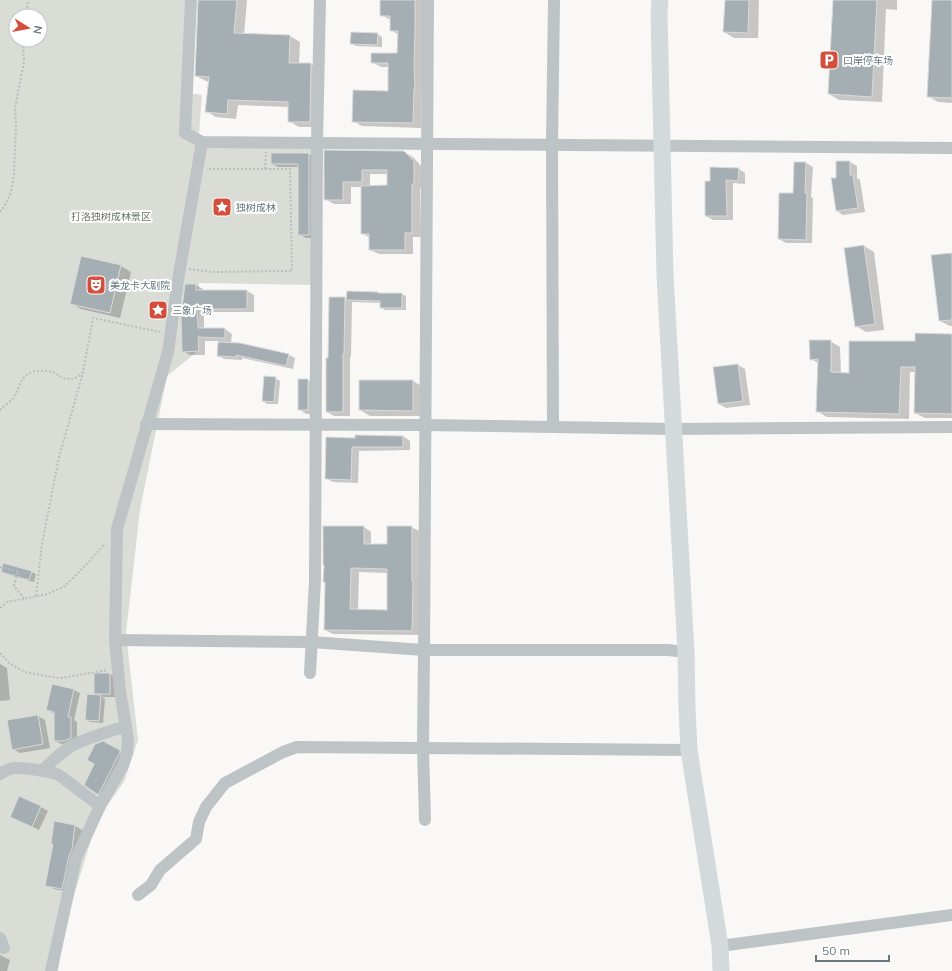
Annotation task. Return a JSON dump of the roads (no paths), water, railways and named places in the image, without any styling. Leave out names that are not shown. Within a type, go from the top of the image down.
[{"type":"street","points":[[191,0],[185,133],[202,142],[952,148]]},
{"type":"street","points":[[310,673],[315,581],[317,143],[320,0]]},
{"type":"street","points":[[424,820],[423,748],[428,0]]},
{"type":"street","points":[[553,427],[552,144],[554,0]]},
{"type":"street","points":[[660,0],[659,14],[665,275],[686,652],[687,708],[690,750],[720,946],[721,971]]},
{"type":"street","points":[[50,971],[76,858],[100,806],[123,765],[127,753],[128,740],[117,669],[115,640],[116,529],[168,352],[180,268],[202,142]]},
{"type":"street","points":[[146,424],[425,425],[674,429],[952,427]]},
{"type":"street","points":[[115,640],[311,642],[424,650],[668,650],[686,652]]},
{"type":"street","points":[[42,771],[56,757],[73,745],[126,726]]},
{"type":"street","points":[[138,895],[151,886],[160,870],[196,839],[199,822],[206,807],[225,783],[283,752],[297,747],[690,750]]},
{"type":"street","points":[[0,774],[6,770],[14,768],[52,773],[59,776],[100,806]]},
{"type":"street","points":[[720,946],[952,915]]},
{"type":"place","name":"口岸停车场","points":[[829,60]]},
{"type":"place","name":"独树成林","points":[[222,207]]},
{"type":"place","name":"美龙卡大剧院","points":[[96,285]]},
{"type":"place","name":"三象广场","points":[[158,310]]},
{"type":"park label","name":"打洛独树成林景区","points":[[111,216]]}]
